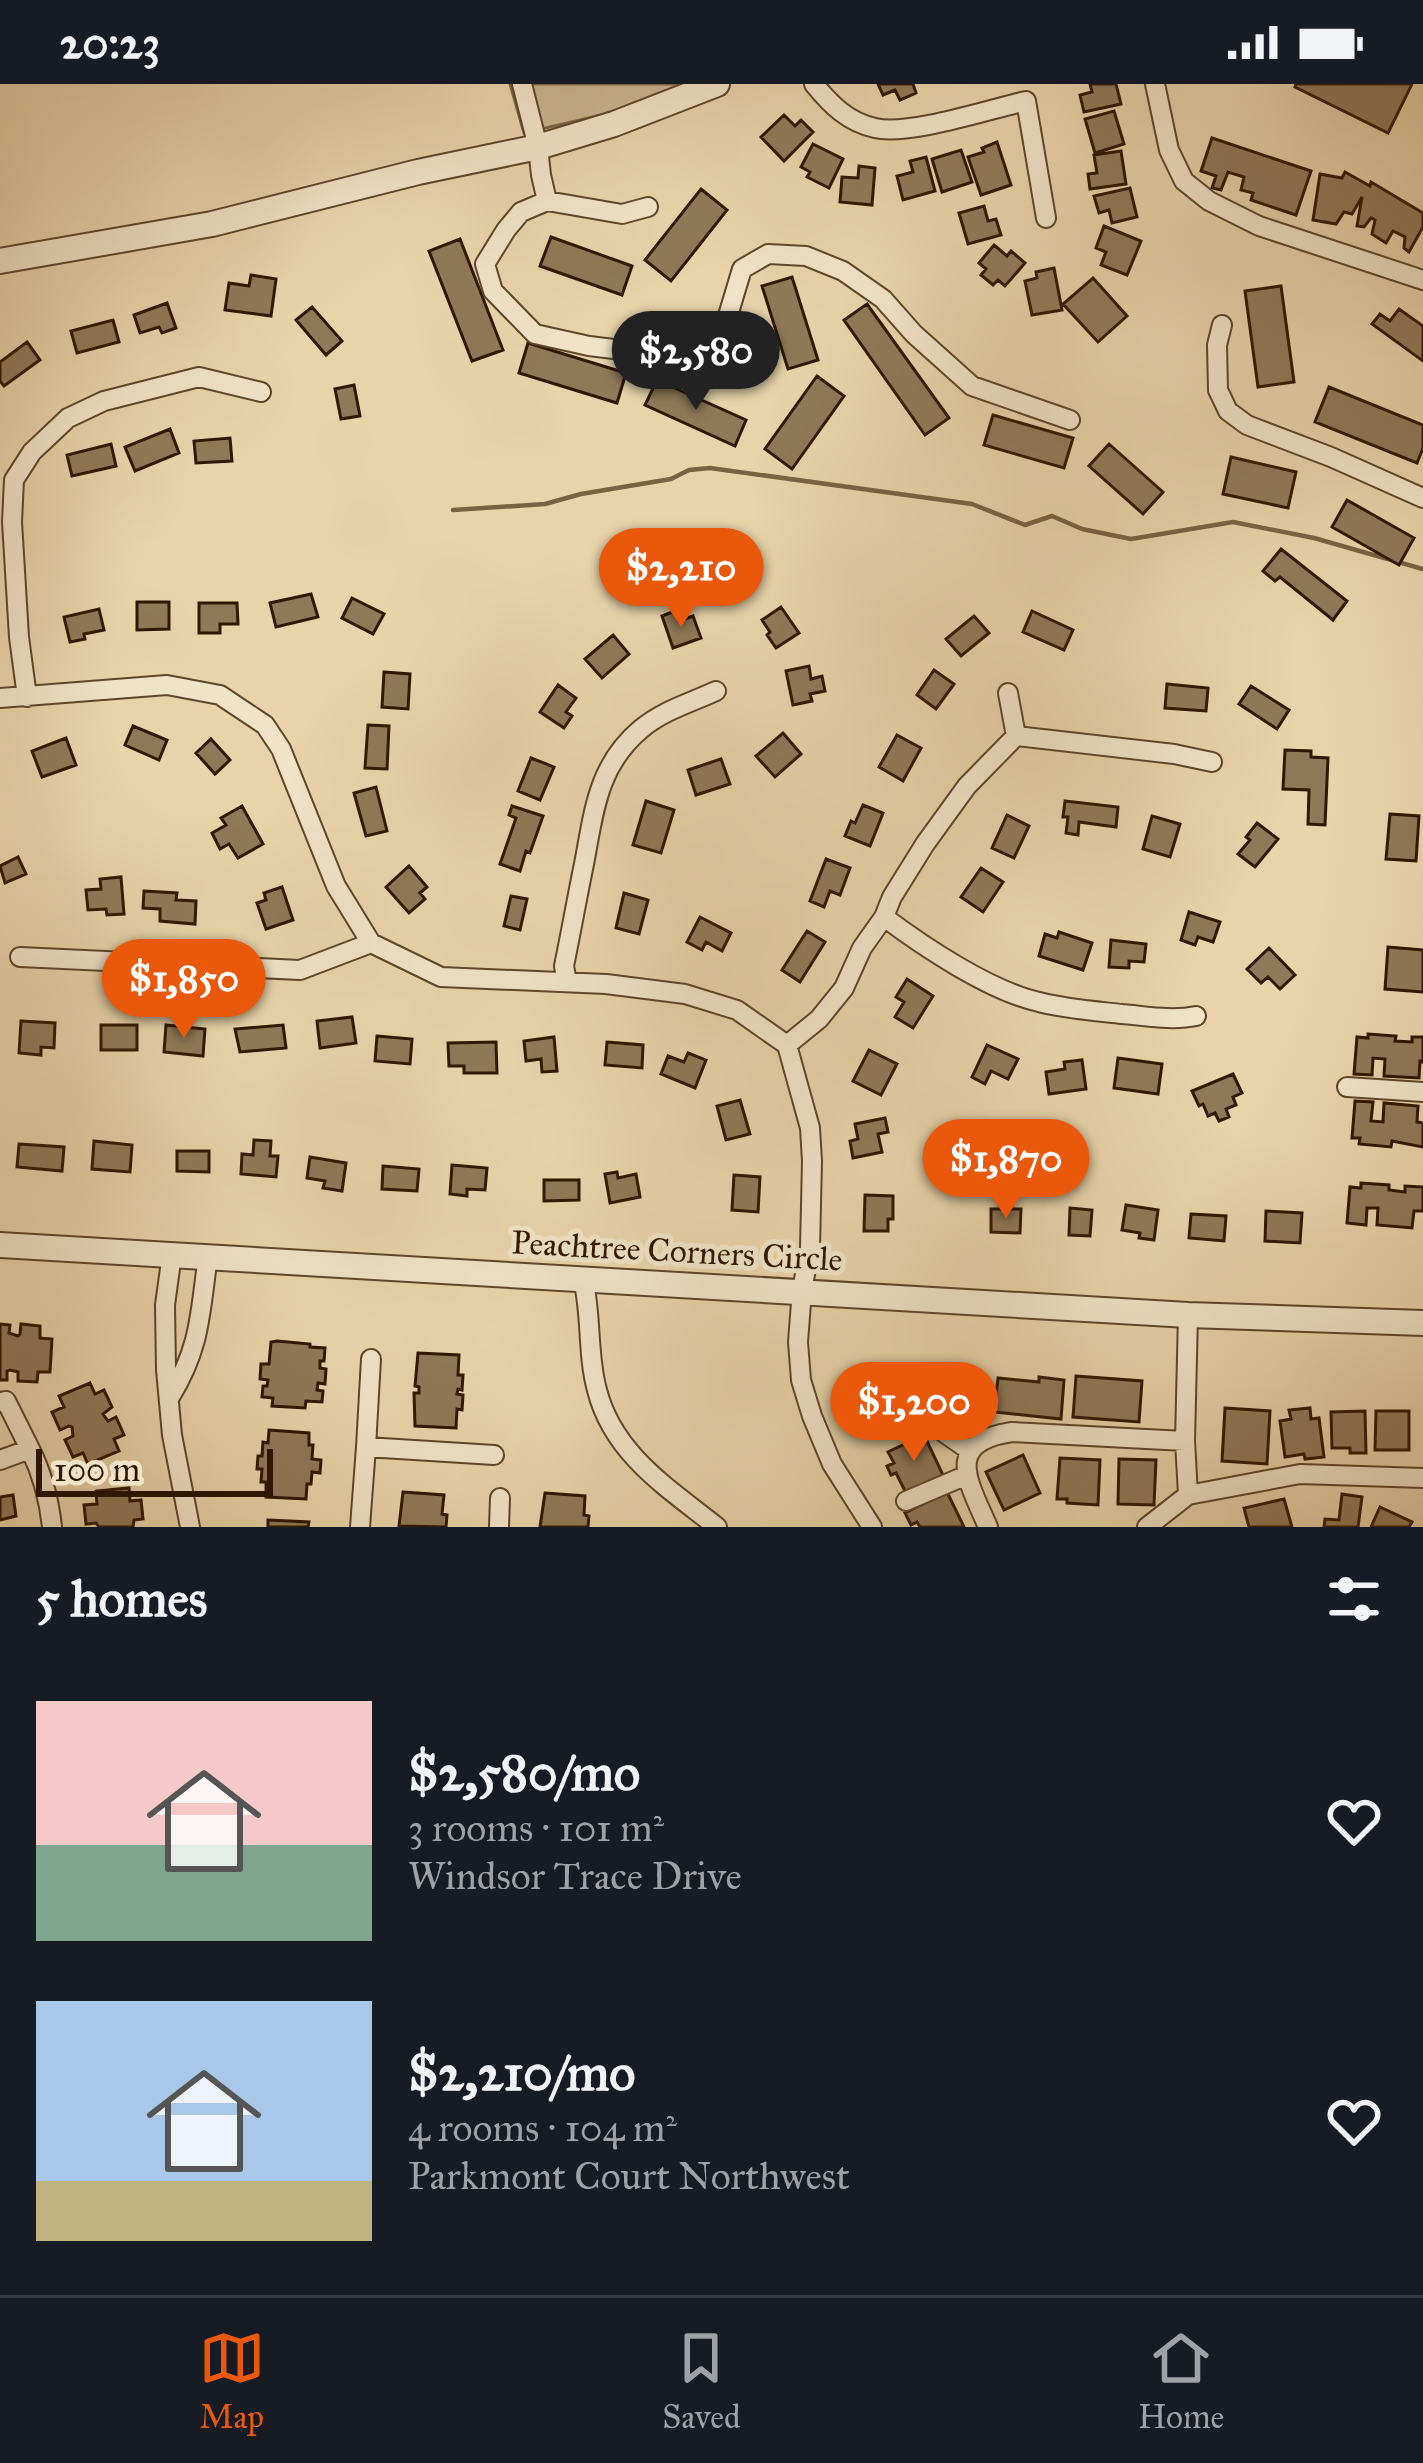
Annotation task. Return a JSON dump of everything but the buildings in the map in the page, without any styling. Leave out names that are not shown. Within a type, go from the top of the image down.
[{"type":"street","points":[[522,84],[548,201]]},
{"type":"street","points":[[0,261],[212,224],[538,147],[717,84]]},
{"type":"street","points":[[814,84],[842,113],[882,130],[1026,101],[1046,218]]},
{"type":"street","points":[[1155,84],[1169,150],[1184,181],[1209,201],[1259,226],[1423,280]]},
{"type":"street","points":[[648,207],[622,214],[548,201],[521,212],[485,264],[494,292],[535,334],[655,354],[695,350],[727,319],[742,269],[769,254],[806,256],[843,271],[883,299],[972,386],[1070,420]]},
{"type":"street","points":[[1222,325],[1217,345],[1218,389],[1228,411],[1247,425],[1423,498]]},
{"type":"street","points":[[27,697],[12,522],[14,480],[32,452],[68,418],[104,401],[200,377],[261,392]]},
{"type":"street","points":[[0,698],[167,685],[220,694],[265,725],[281,749],[336,886],[371,943],[441,977],[606,984],[685,994],[737,1010],[787,1045],[810,1128],[812,1160],[810,1248],[798,1342],[801,1380],[832,1464],[872,1527]]},
{"type":"street","points":[[567,982],[564,966],[595,800],[612,763],[645,725],[696,697],[716,692]]},
{"type":"street","points":[[1008,693],[1016,736]]},
{"type":"street","points":[[787,1045],[819,1019],[844,988],[862,948],[925,844],[956,800],[1016,736]]},
{"type":"street","points":[[1016,736],[1213,762]]},
{"type":"street","points":[[884,917],[968,972],[1035,1002],[1180,1019],[1196,1016]]},
{"type":"street","points":[[20,957],[300,970],[371,943]]},
{"type":"street","points":[[1347,1088],[1423,1093]]},
{"type":"street","name":"Peachtree Corners Circle","points":[[0,1245],[1188,1315],[1423,1323]]},
{"type":"street","points":[[172,1254],[165,1336],[172,1435],[190,1527]]},
{"type":"street","points":[[170,1397],[187,1370],[196,1343],[208,1256]]},
{"type":"street","points":[[583,1280],[596,1388],[611,1430],[636,1462],[717,1527]]},
{"type":"street","points":[[1188,1315],[1188,1496]]},
{"type":"street","points":[[360,1527],[371,1359]]},
{"type":"street","points":[[0,1402],[6,1401],[40,1470],[52,1527]]},
{"type":"street","points":[[884,1416],[926,1420],[969,1450]]},
{"type":"street","points":[[988,1527],[967,1475],[969,1450],[988,1435],[1012,1432],[1185,1441]]},
{"type":"street","points":[[366,1447],[494,1455]]},
{"type":"street","points":[[0,1460],[30,1449]]},
{"type":"street","points":[[1148,1527],[1188,1496],[1300,1474],[1423,1478]]},
{"type":"street","points":[[906,1501],[967,1475]]},
{"type":"street","points":[[499,1527],[500,1498]]},
{"type":"shaded area","points":[[510,84],[713,84],[688,95],[524,133]]},
{"type":"waterway","points":[[453,510],[545,504],[710,468],[972,504],[1025,525],[1052,516],[1082,529],[1131,539],[1233,522],[1314,538],[1423,569]]}]
